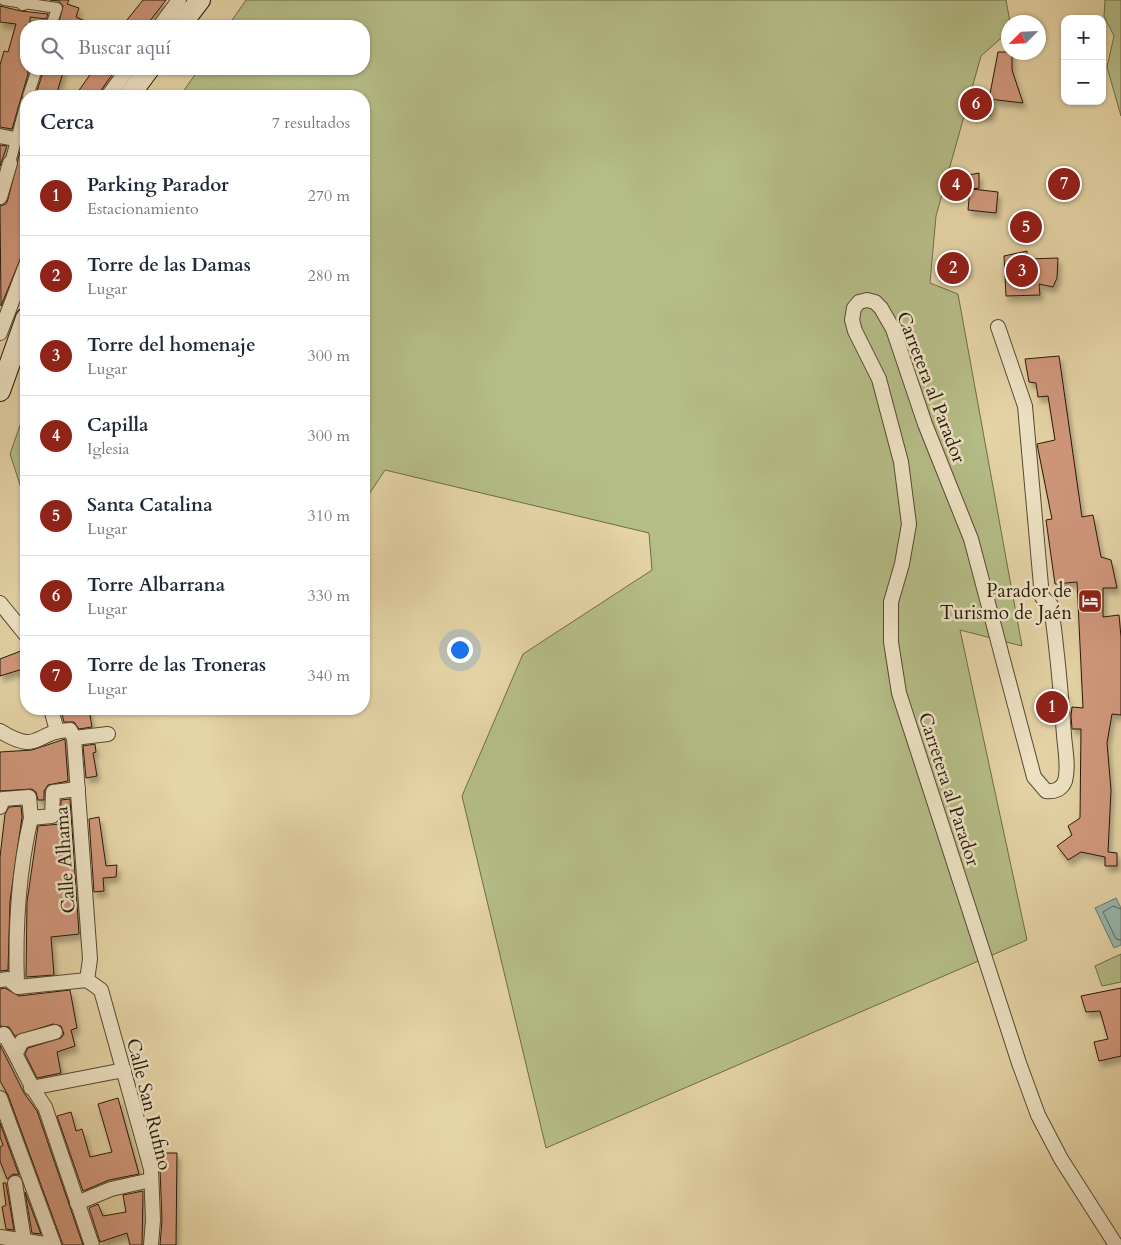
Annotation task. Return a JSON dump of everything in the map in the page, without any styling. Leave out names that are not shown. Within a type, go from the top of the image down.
[{"type":"main road","points":[[185,20],[200,0]]},
{"type":"main road","points":[[133,90],[145,75]]},
{"type":"main road","points":[[0,391],[20,335]]},
{"type":"street","points":[[4,0],[57,8],[53,20]]},
{"type":"street","points":[[164,20],[179,0]]},
{"type":"street","points":[[30,90],[35,75]]},
{"type":"street","points":[[112,90],[124,75]]},
{"type":"street","points":[[0,197],[20,122]]},
{"type":"street","points":[[0,136],[15,138]]},
{"type":"street","points":[[0,333],[20,281]]},
{"type":"street","name":"Carretera al Parador","points":[[998,327],[1025,406],[1042,597],[1051,605],[1060,680],[1066,766],[1065,780],[1062,787],[1046,791],[1034,777],[972,539],[925,424],[893,329],[876,302],[867,300],[859,302],[854,308],[852,320],[855,331],[879,379],[901,462],[909,524],[902,564],[892,602],[891,642],[899,693],[1019,1063],[1038,1115],[1061,1160],[1116,1245]]},
{"type":"street","points":[[0,603],[20,628]]},
{"type":"street","points":[[53,715],[57,731]]},
{"type":"street","points":[[1,729],[16,741],[30,743],[42,740],[57,731],[70,730],[74,738],[108,734]]},
{"type":"street","name":"Calle Alhama","points":[[74,738],[90,959],[87,980]]},
{"type":"street","points":[[31,818],[52,816],[53,792],[78,789]]},
{"type":"street","points":[[0,807],[3,799],[29,797],[31,818],[18,900],[16,933],[17,986]]},
{"type":"street","points":[[0,980],[8,979],[17,986],[87,980]]},
{"type":"street","name":"Calle San Rufino","points":[[87,980],[101,990],[150,1169],[153,1220],[151,1245]]},
{"type":"street","points":[[16,1053],[22,1041],[55,1032]]},
{"type":"street","points":[[2,1035],[16,1053],[32,1088],[45,1107],[92,1245]]},
{"type":"street","points":[[32,1088],[124,1070]]},
{"type":"street","points":[[0,1098],[49,1245],[19,1242],[0,1237]]},
{"type":"street","points":[[78,1203],[111,1190],[151,1180]]},
{"type":"street","points":[[14,1184],[19,1242]]},
{"type":"green space","points":[[246,0],[1006,0],[1009,15],[1001,15],[1001,38],[981,56],[936,216],[930,283],[958,294],[1022,646],[960,630],[1027,940],[546,1148],[462,796],[523,654],[652,570],[649,533],[385,470],[370,493],[370,90],[184,90],[195,75],[370,75],[370,20],[232,20]]},
{"type":"green space","points":[[1105,0],[1121,0],[1121,116],[1107,67],[1114,36],[1106,20],[1106,15],[1104,15]]},
{"type":"green space","points":[[20,425],[20,485],[10,454]]},
{"type":"green space","points":[[1121,954],[1121,982],[1102,986],[1095,966]]},
{"type":"water","points":[[1116,898],[1121,908],[1121,945],[1114,948],[1095,908]]},
{"type":"building","points":[[50,0],[69,0],[67,4],[79,8],[76,17],[83,20],[60,20],[63,6],[59,1]]},
{"type":"building","points":[[143,0],[166,0],[151,20],[127,20]]},
{"type":"building","points":[[0,6],[48,14],[46,19],[30,17],[30,20],[20,20],[20,75],[28,75],[23,90],[20,90],[20,102],[12,129],[0,127],[0,65],[4,51],[8,52],[16,24],[0,22]]},
{"type":"building","points":[[998,52],[1001,52],[1001,60],[1012,60],[1012,70],[1023,103],[989,99]]},
{"type":"building","points":[[42,75],[62,75],[58,90],[37,90]]},
{"type":"building","points":[[90,75],[112,75],[101,90],[79,90]]},
{"type":"building","points":[[971,99],[994,102],[990,116],[969,113]]},
{"type":"building","points":[[0,145],[7,146],[0,166]]},
{"type":"building","points":[[20,152],[20,260],[1,306],[0,206],[6,204]]},
{"type":"building","points":[[979,173],[979,188],[972,189],[998,192],[996,213],[968,210],[970,189],[950,193],[948,179]]},
{"type":"building","points":[[1054,177],[1069,177],[1070,191],[1055,191]]},
{"type":"building","points":[[1027,251],[1027,259],[1058,258],[1057,278],[1053,287],[1039,284],[1040,295],[1006,296],[1004,256]]},
{"type":"building","points":[[966,258],[968,272],[940,275],[938,261]]},
{"type":"building","name":"Parador de Turismo de Jaén","points":[[1059,356],[1082,517],[1093,515],[1101,557],[1111,560],[1117,588],[1103,588],[1103,617],[1119,615],[1121,637],[1121,715],[1112,714],[1107,743],[1111,790],[1108,852],[1117,853],[1117,866],[1105,866],[1105,857],[1081,852],[1068,860],[1057,846],[1072,835],[1068,826],[1080,818],[1081,729],[1072,729],[1071,716],[1072,707],[1083,708],[1077,582],[1055,584],[1046,520],[1052,519],[1037,444],[1055,440],[1048,396],[1038,397],[1036,383],[1029,382],[1025,359]]},
{"type":"building","points":[[20,651],[20,670],[0,676],[0,659]]},
{"type":"building","points":[[62,715],[90,715],[92,727],[79,729],[74,722],[64,722]]},
{"type":"building","points":[[65,739],[68,781],[48,785],[44,791],[44,800],[38,800],[36,792],[32,789],[0,791],[0,752],[32,750]]},
{"type":"building","points":[[95,744],[96,752],[93,753],[97,776],[86,778],[83,746]]},
{"type":"building","points":[[70,799],[79,934],[51,937],[54,975],[26,977],[27,902],[38,826],[60,824],[61,800]]},
{"type":"building","points":[[21,806],[22,817],[10,901],[8,970],[0,971],[0,857],[5,814],[9,807]]},
{"type":"building","points":[[99,817],[106,866],[117,865],[116,877],[103,878],[104,891],[94,892],[89,819]]},
{"type":"building","points":[[5,988],[19,996],[70,990],[77,1028],[71,1030],[75,1046],[57,1052],[61,1073],[37,1078],[25,1054],[28,1048],[61,1038],[64,1034],[61,1026],[53,1024],[15,1036],[9,1027],[0,1026],[0,989]]},
{"type":"building","points":[[1121,988],[1121,1056],[1099,1061],[1094,1042],[1108,1039],[1100,1011],[1086,1012],[1081,996]]},
{"type":"building","points":[[0,1045],[24,1093],[37,1111],[83,1245],[63,1245],[8,1095],[0,1081]]},
{"type":"building","points":[[118,1098],[139,1174],[109,1180],[83,1191],[57,1116],[71,1112],[76,1131],[82,1129],[90,1157],[112,1152],[98,1104]]},
{"type":"building","points":[[0,1123],[19,1175],[13,1174],[7,1179],[0,1161],[0,1147],[3,1145],[0,1137]]},
{"type":"building","points":[[156,1153],[177,1153],[176,1245],[160,1245],[162,1220],[160,1169]]},
{"type":"building","points":[[3,1183],[6,1183],[14,1230],[6,1229],[2,1207],[6,1205]]},
{"type":"building","points":[[143,1191],[142,1245],[130,1245],[127,1233],[100,1242],[89,1208],[98,1204],[103,1216],[126,1212],[123,1195]]},
{"type":"building","points":[[25,1192],[41,1234],[32,1233]]},
{"type":"place","name":"Torre Albarrana","points":[[976,104]]},
{"type":"place","name":"Torre de las Troneras","points":[[1064,184]]},
{"type":"place","name":"Capilla","points":[[956,185]]},
{"type":"place","name":"Santa Catalina","points":[[1026,227]]},
{"type":"place","name":"Torre de las Damas","points":[[953,268]]},
{"type":"place","name":"Torre del homenaje","points":[[1022,271]]},
{"type":"place","name":"Parador de Turismo de Jaén","points":[[1090,601]]},
{"type":"place","name":"Parking Parador","points":[[1052,707]]}]
